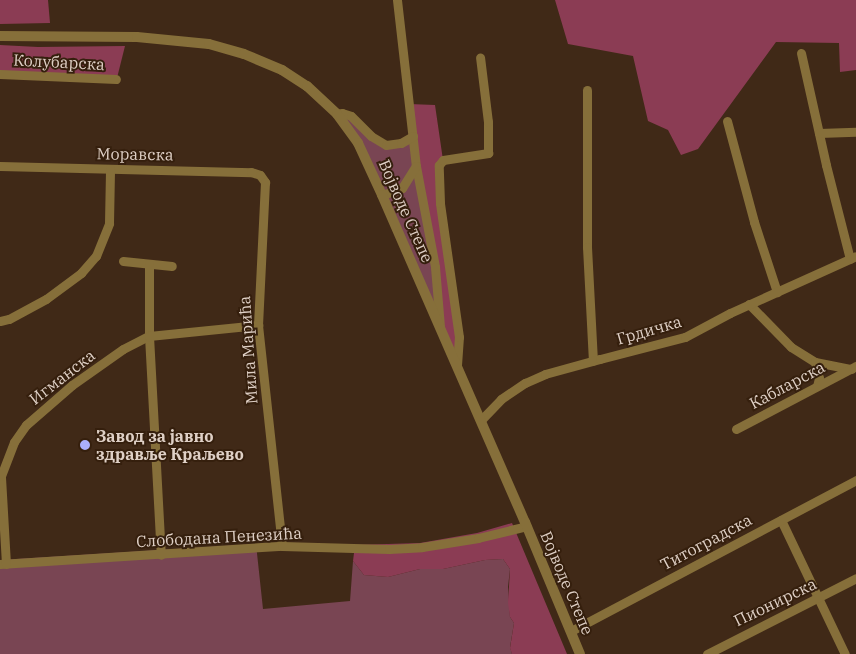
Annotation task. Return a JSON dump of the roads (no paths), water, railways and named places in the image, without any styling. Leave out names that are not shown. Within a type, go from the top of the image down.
[{"type":"street","points":[[397,0],[416,166],[435,267],[440,327]]},
{"type":"street","name":"Војводе Степе","points":[[0,36],[124,36],[177,39],[209,44],[244,54],[282,70],[307,86],[337,114],[358,143],[382,195],[527,526],[580,654]]},
{"type":"street","points":[[801,53],[853,258]]},
{"type":"street","points":[[457,365],[459,337],[440,203],[439,165],[443,160],[488,153],[488,122],[480,56]]},
{"type":"street","name":"Колубарска","points":[[0,74],[116,80]]},
{"type":"street","points":[[587,90],[586,247],[593,361]]},
{"type":"street","points":[[337,114],[342,113],[351,116],[371,136],[386,145],[395,145],[412,136]]},
{"type":"street","points":[[727,121],[754,222],[777,292]]},
{"type":"street","points":[[820,133],[856,132]]},
{"type":"street","name":"Моравска","points":[[0,166],[251,172],[260,175],[265,182]]},
{"type":"street","points":[[382,195],[402,188],[416,166]]},
{"type":"street","points":[[0,320],[9,319],[46,299],[81,273],[96,256],[109,223],[110,169]]},
{"type":"street","name":"Мила Марића","points":[[265,182],[258,325],[282,546]]},
{"type":"street","name":"Грдичка","points":[[481,420],[501,399],[525,383],[593,361],[685,337],[749,304],[853,258]]},
{"type":"street","points":[[123,262],[172,266]]},
{"type":"street","points":[[149,264],[149,336],[162,555]]},
{"type":"street","name":"Кабларска","points":[[749,304],[791,347],[815,362],[854,367]]},
{"type":"street","name":"Игманска","points":[[3,564],[1,476],[14,442],[26,425],[72,385],[123,349],[149,336],[258,325]]},
{"type":"street","points":[[815,362],[819,378],[818,386]]},
{"type":"street","name":"Кабларска","points":[[736,429],[854,367]]},
{"type":"street","name":"Титоградска","points":[[571,631],[856,480]]},
{"type":"street","points":[[781,520],[845,654]]},
{"type":"street","name":"Слободана Пенезића","points":[[3,564],[282,546],[389,549],[422,547],[478,538],[527,526]]},
{"type":"street","name":"Пионирска","points":[[708,654],[856,578]]},
{"type":"place","name":"Завод за јавно здравље Краљево","points":[[85,445]]}]
